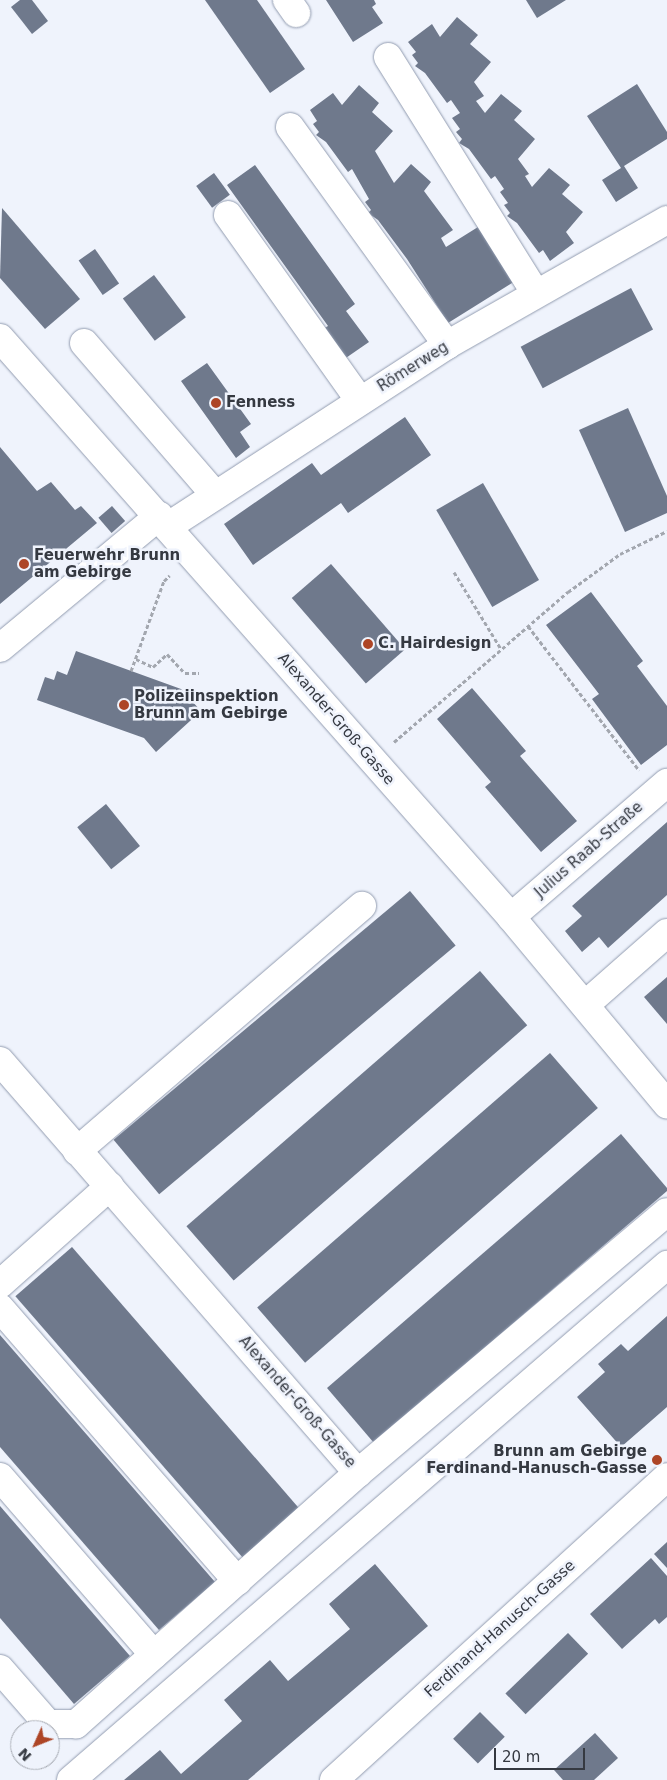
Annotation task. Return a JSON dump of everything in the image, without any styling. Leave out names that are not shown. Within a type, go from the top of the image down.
[{"type":"street","points":[[388,57],[536,294]]},
{"type":"street","points":[[290,127],[447,345]]},
{"type":"street","points":[[228,215],[360,401]]},
{"type":"street","name":"Römerweg","points":[[0,648],[163,522],[214,495],[447,345],[667,220]]},
{"type":"street","name":"Alexander-Groß-Gasse","points":[[0,338],[511,917],[667,1104]]},
{"type":"street","points":[[84,343],[214,495]]},
{"type":"street","name":"Julius Raab-Straße","points":[[511,917],[661,787]]},
{"type":"street","points":[[77,1151],[362,906]]},
{"type":"street","points":[[585,1005],[667,933]]},
{"type":"street","name":"Alexander-Groß-Gasse","points":[[0,1060],[77,1151],[110,1186],[358,1472],[76,1724],[48,1724],[0,1669]]},
{"type":"street","points":[[0,1284],[110,1186]]},
{"type":"street","points":[[358,1472],[667,1212]]},
{"type":"street","points":[[71,1780],[667,1264]]},
{"type":"street","points":[[0,1308],[237,1581]]},
{"type":"street","points":[[0,1477],[154,1655]]},
{"type":"street","name":"Ferdinand-Hanusch-Gasse","points":[[334,1780],[667,1477]]},
{"type":"path","points":[[373,760],[568,592],[620,554],[667,531]]},
{"type":"path","points":[[131,671],[164,581],[193,556]]},
{"type":"path","points":[[454,572],[501,650]]},
{"type":"path","points":[[528,626],[661,787]]},
{"type":"path","points":[[136,659],[153,667],[167,654],[186,673],[198,673]]},
{"type":"building","points":[[20,0],[32,0],[48,21],[32,34],[11,7]]},
{"type":"building","points":[[205,0],[257,0],[305,69],[270,93]]},
{"type":"building","points":[[326,0],[374,0],[376,4],[372,7],[383,23],[353,42]]},
{"type":"building","points":[[526,0],[566,0],[537,18]]},
{"type":"building","points":[[457,17],[478,35],[470,44],[491,62],[474,82],[484,96],[476,101],[485,113],[501,94],[522,111],[514,120],[535,139],[518,159],[529,174],[525,176],[532,187],[549,168],[570,185],[562,194],[583,212],[566,232],[574,243],[550,261],[543,250],[539,253],[517,223],[507,216],[510,213],[504,205],[508,203],[500,192],[504,189],[495,176],[491,179],[469,149],[459,143],[462,139],[456,132],[460,129],[452,118],[460,113],[451,100],[447,103],[425,73],[415,66],[418,63],[412,55],[416,52],[408,42],[432,24],[440,37]]},
{"type":"building","points":[[637,84],[667,132],[667,139],[624,166],[638,188],[616,202],[602,180],[621,168],[587,116]]},
{"type":"building","points":[[359,85],[379,103],[372,112],[393,131],[375,151],[394,183],[411,164],[431,182],[424,191],[453,230],[441,238],[446,247],[486,222],[520,278],[448,323],[407,259],[378,220],[368,213],[371,210],[365,202],[369,199],[352,169],[348,172],[326,142],[316,135],[319,132],[313,124],[317,121],[310,110],[333,93],[342,105]]},
{"type":"building","points":[[255,165],[355,304],[346,311],[369,342],[340,362],[318,332],[328,326],[227,185]]},
{"type":"building","points":[[214,173],[230,195],[212,208],[196,186]]},
{"type":"building","points":[[2,208],[80,299],[45,329],[0,278]]},
{"type":"building","points":[[95,249],[119,283],[103,295],[79,260]]},
{"type":"building","points":[[154,275],[186,317],[155,341],[123,298]]},
{"type":"building","points":[[631,288],[653,329],[543,388],[521,347]]},
{"type":"building","name":"Fenness","points":[[207,363],[251,424],[240,432],[250,447],[236,458],[181,381]]},
{"type":"building","points":[[628,408],[667,496],[667,513],[625,532],[579,430]]},
{"type":"building","points":[[405,417],[431,455],[348,513],[341,503],[253,565],[224,524],[312,463],[321,475]]},
{"type":"building","name":"Feuerwehr Brunn am Gebirge","points":[[0,447],[37,491],[51,482],[75,510],[81,506],[97,523],[0,604]]},
{"type":"building","points":[[483,483],[539,580],[492,607],[436,510]]},
{"type":"building","points":[[112,506],[125,521],[112,533],[98,518]]},
{"type":"building","points":[[331,564],[405,649],[366,683],[292,598]]},
{"type":"building","points":[[591,592],[643,661],[637,666],[667,706],[667,745],[641,765],[592,699],[599,694],[546,625]]},
{"type":"building","name":"Polizeiinspektion Brunn am Gebirge","points":[[76,651],[181,689],[201,711],[156,752],[144,738],[37,700],[45,677],[54,680],[57,671],[67,675]]},
{"type":"building","points":[[472,688],[526,751],[520,756],[577,821],[541,852],[485,787],[491,782],[437,719]]},
{"type":"building","points":[[106,804],[140,846],[111,869],[77,827]]},
{"type":"building","points":[[667,822],[667,895],[608,948],[599,937],[582,952],[565,931],[582,916],[572,906]]},
{"type":"building","points":[[410,891],[456,945],[159,1194],[114,1140]]},
{"type":"building","points":[[480,971],[527,1025],[234,1281],[186,1226]]},
{"type":"building","points":[[667,977],[667,1024],[644,997]]},
{"type":"building","points":[[550,1053],[598,1108],[305,1363],[257,1308]]},
{"type":"building","points":[[621,1134],[667,1188],[667,1191],[374,1443],[327,1388]]},
{"type":"building","points":[[72,1247],[299,1508],[242,1557],[15,1296]]},
{"type":"building","points":[[667,1316],[667,1407],[621,1447],[577,1397],[605,1372],[598,1364],[621,1344],[628,1351]]},
{"type":"building","points":[[0,1335],[215,1582],[159,1630],[0,1447]]},
{"type":"building","points":[[0,1506],[130,1656],[74,1704],[0,1618]]},
{"type":"building","points":[[667,1542],[667,1568],[654,1554]]},
{"type":"building","points":[[651,1558],[667,1576],[667,1617],[659,1624],[655,1619],[622,1649],[590,1614]]},
{"type":"building","points":[[375,1564],[428,1626],[248,1780],[124,1780],[160,1750],[181,1774],[242,1721],[224,1700],[270,1660],[288,1681],[350,1629],[329,1604]]},
{"type":"building","points":[[568,1633],[588,1654],[526,1714],[505,1693]]},
{"type":"building","points":[[480,1712],[505,1737],[478,1764],[453,1739]]},
{"type":"building","points":[[595,1733],[618,1758],[594,1780],[563,1780],[554,1770]]},
{"type":"place","name":"Fenness","points":[[216,403]]},
{"type":"place","name":"Feuerwehr Brunn am Gebirge","points":[[24,564]]},
{"type":"place","name":"C. Hairdesign","points":[[368,644]]},
{"type":"place","name":"Polizeiinspektion Brunn am Gebirge","points":[[124,705]]},
{"type":"place","name":"Brunn am Gebirge Ferdinand-Hanusch-Gasse","points":[[657,1460]]}]
